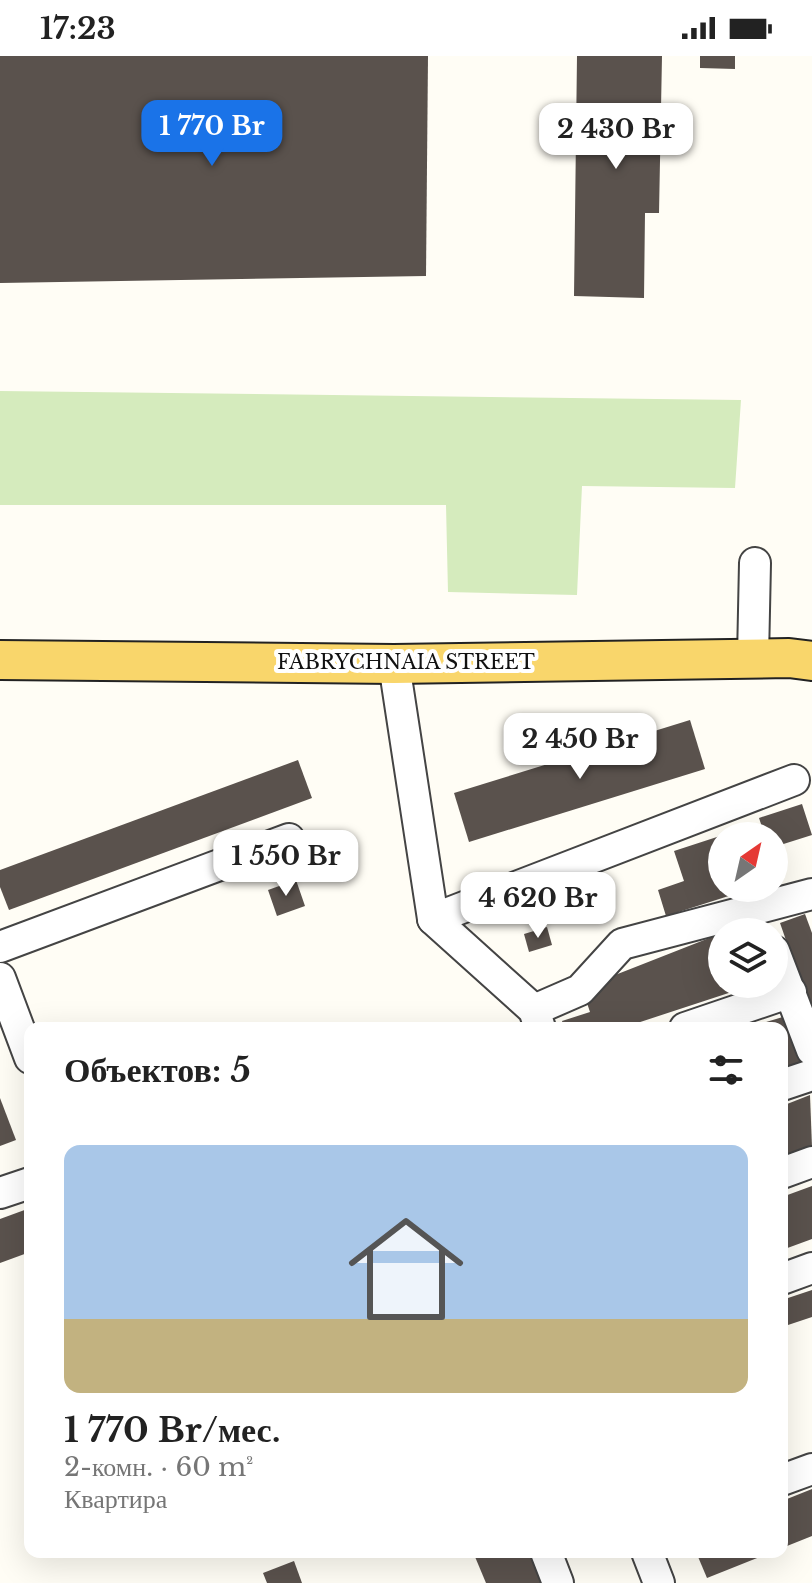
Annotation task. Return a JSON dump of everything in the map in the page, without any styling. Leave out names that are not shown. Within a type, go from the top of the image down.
[{"type":"main road","name":"FABRYCHNAIA STREET","points":[[0,660],[394,664],[753,658],[812,661]]},
{"type":"lane","points":[[753,658],[755,563]]},
{"type":"lane","points":[[394,664],[433,919],[537,1019],[580,990],[622,944],[708,929]]},
{"type":"lane","points":[[433,919],[794,780]]},
{"type":"lane","points":[[0,947],[289,839]]},
{"type":"lane","points":[[764,918],[812,894]]},
{"type":"lane","points":[[0,978],[24,1042]]},
{"type":"lane","points":[[788,985],[812,1050]]},
{"type":"lane","points":[[703,1022],[791,992]]},
{"type":"lane","points":[[788,1083],[812,1075]]},
{"type":"lane","points":[[788,1171],[812,1162]]},
{"type":"lane","points":[[0,1193],[24,1185]]},
{"type":"lane","points":[[788,1277],[812,1268]]},
{"type":"lane","points":[[788,1478],[812,1469]]},
{"type":"lane","points":[[548,1558],[558,1583]]},
{"type":"lane","points":[[649,1558],[659,1583]]},
{"type":"green space","points":[[0,391],[741,400],[735,488],[582,486],[577,595],[448,592],[446,505],[0,505]]},
{"type":"building","points":[[0,56],[428,56],[426,276],[0,283]]},
{"type":"building","points":[[577,56],[662,56],[659,213],[645,213],[644,298],[574,296]]},
{"type":"building","points":[[700,56],[735,56],[735,69],[700,68]]},
{"type":"building","points":[[690,720],[705,769],[469,842],[454,793]]},
{"type":"building","points":[[298,760],[312,798],[9,910],[0,887],[0,870]]},
{"type":"building","points":[[802,804],[812,835],[788,843],[788,822],[760,822],[759,818]]},
{"type":"building","points":[[708,840],[710,902],[666,916],[658,890],[684,881],[674,851]]},
{"type":"building","points":[[296,880],[305,906],[277,916],[268,890]]},
{"type":"building","points":[[805,914],[812,933],[812,1015],[788,946],[788,920]]},
{"type":"building","points":[[547,927],[552,945],[529,952],[524,934]]},
{"type":"building","points":[[708,938],[708,998],[713,998],[640,1022],[562,1022],[590,1012],[582,988]]},
{"type":"building","points":[[786,1016],[788,1022],[766,1022]]},
{"type":"building","points":[[788,1022],[801,1062],[788,1067]]},
{"type":"building","points":[[810,1095],[812,1147],[788,1156],[788,1104]]},
{"type":"building","points":[[0,1098],[16,1140],[0,1146]]},
{"type":"building","points":[[812,1186],[812,1239],[788,1248],[788,1195]]},
{"type":"building","points":[[24,1210],[24,1254],[0,1263],[0,1219]]},
{"type":"building","points":[[812,1290],[812,1317],[788,1325],[788,1298]]},
{"type":"building","points":[[812,1489],[812,1536],[788,1546],[788,1499]]},
{"type":"building","points":[[476,1558],[533,1558],[543,1583],[486,1583]]},
{"type":"building","points":[[699,1558],[757,1558],[707,1578]]},
{"type":"building","points":[[294,1561],[302,1583],[267,1583],[263,1573]]}]
